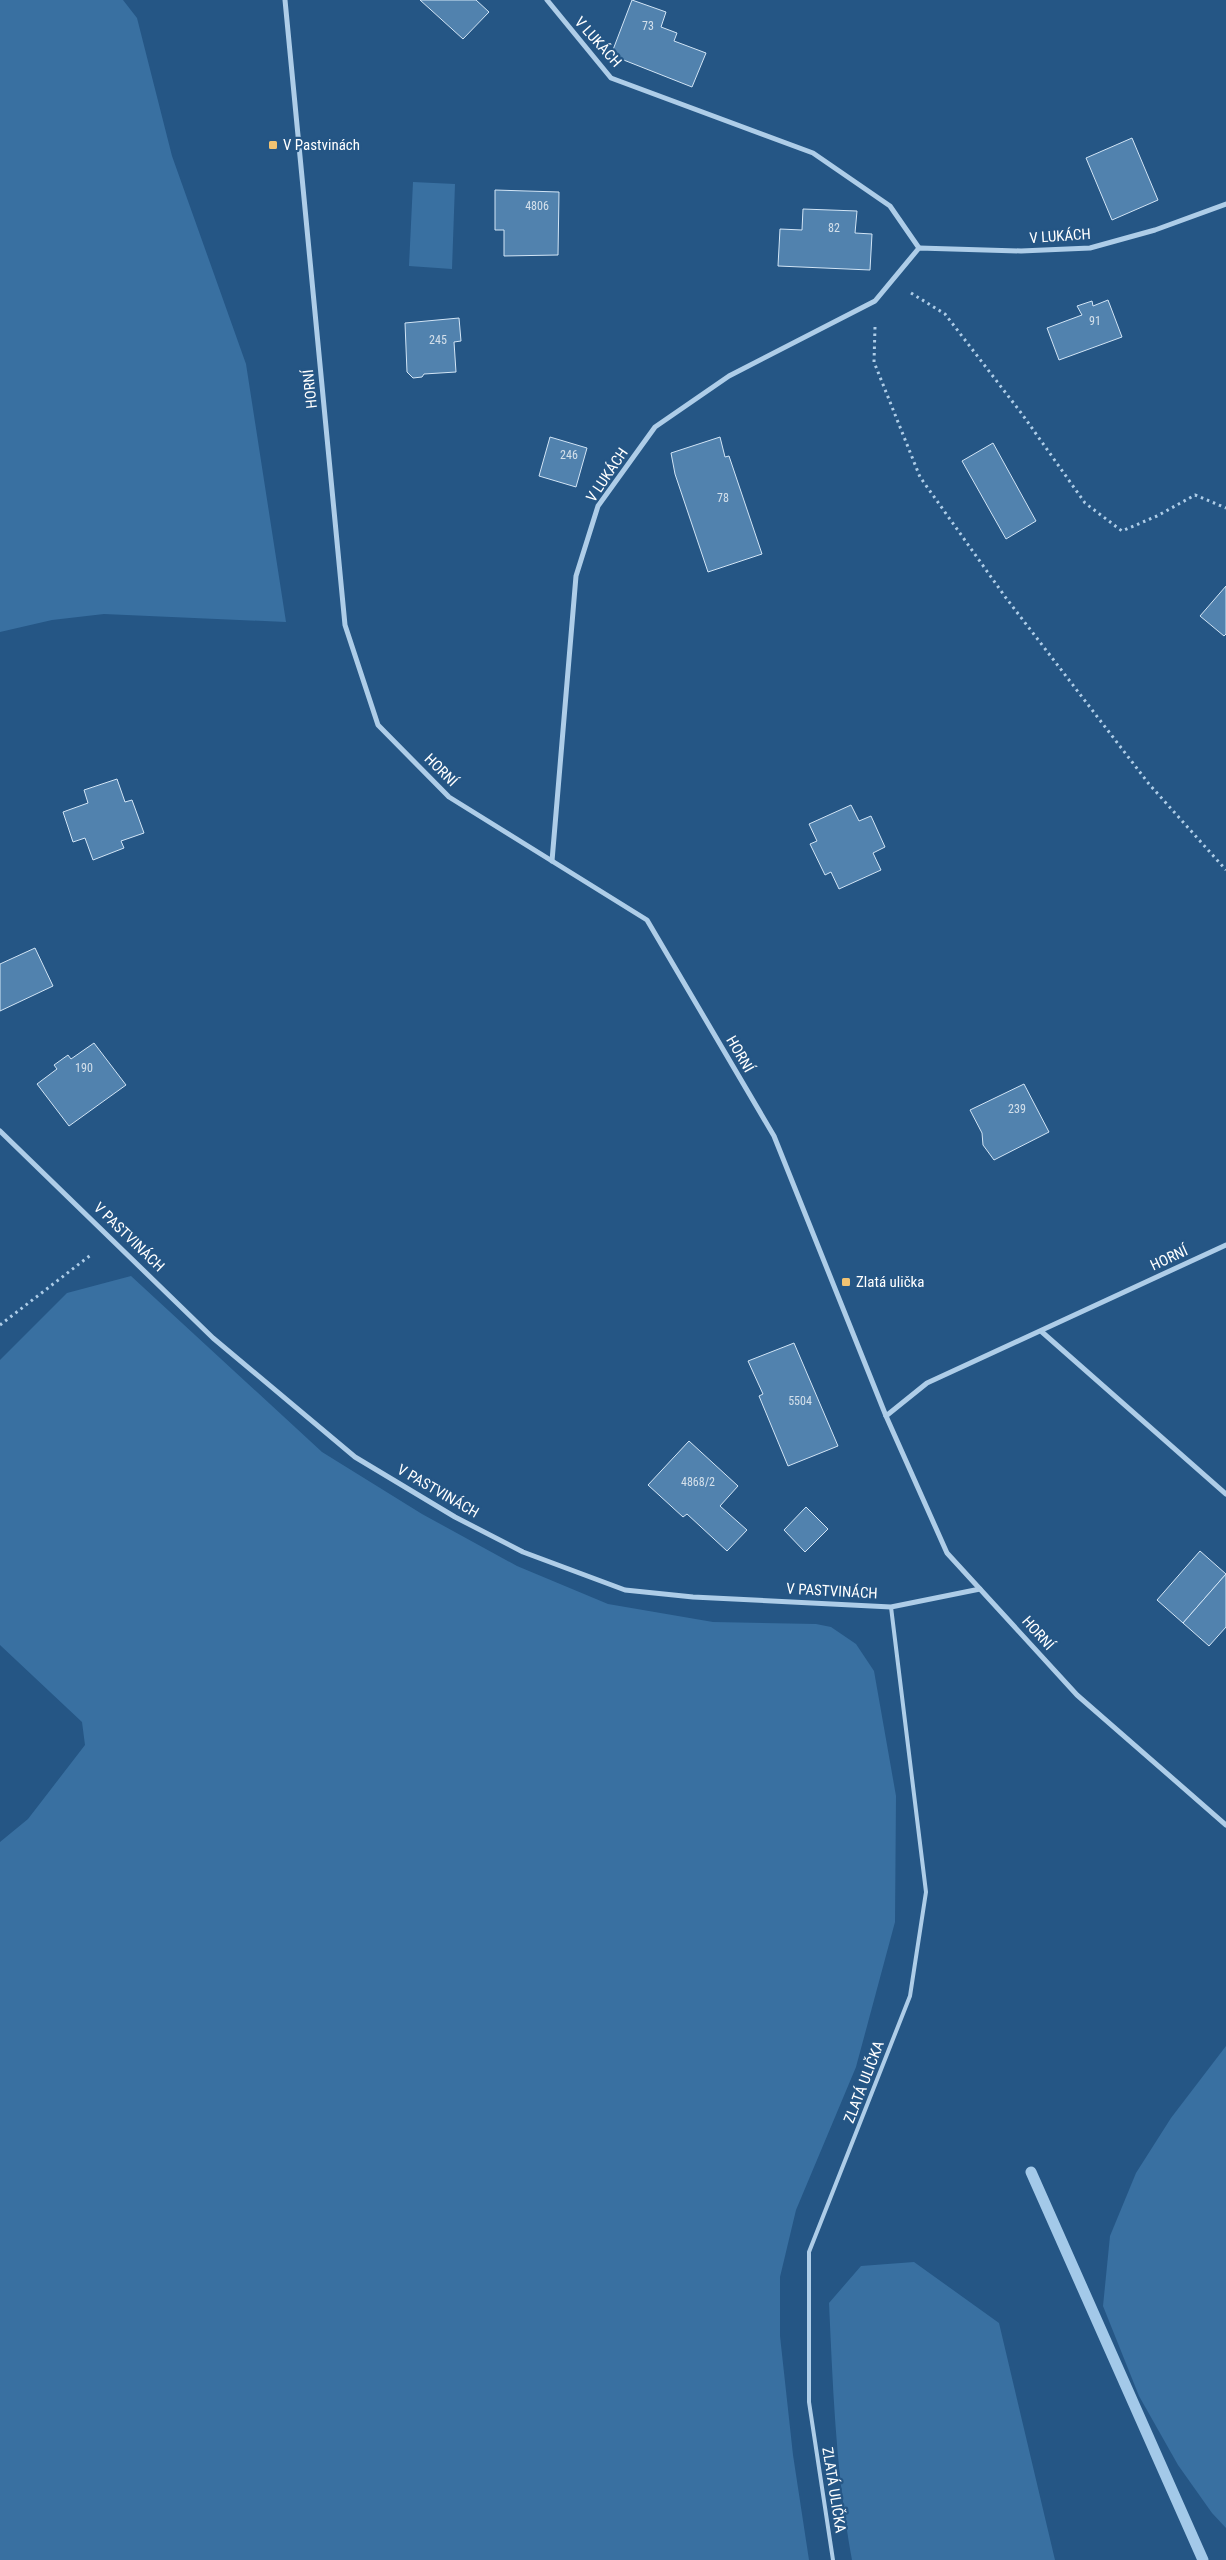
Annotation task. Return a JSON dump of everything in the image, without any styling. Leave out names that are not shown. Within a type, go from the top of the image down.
[{"type":"street","name":"HORNÍ","points":[[285,0],[345,625],[378,725],[449,797],[647,920],[774,1136],[886,1416],[947,1552],[1077,1695],[1226,1826]]},
{"type":"street","name":"V LUKÁCH","points":[[547,0],[611,78],[813,153],[890,206],[919,248]]},
{"type":"street","name":"V LUKÁCH","points":[[919,248],[1021,251],[1090,248],[1155,230],[1226,204]]},
{"type":"street","name":"V LUKÁCH","points":[[552,861],[576,576],[598,506],[655,427],[729,376],[876,301],[919,248]]},
{"type":"street","name":"V PASTVINÁCH","points":[[0,1131],[113,1238],[213,1338],[355,1457],[455,1517],[522,1552],[625,1590],[693,1597],[891,1607],[980,1589]]},
{"type":"street","name":"HORNÍ","points":[[886,1416],[927,1383],[1042,1332],[1226,1245]]},
{"type":"street","points":[[1042,1332],[1226,1494]]},
{"type":"lane","name":"ZLATÁ ULIČKA","points":[[833,2560],[809,2402],[809,2252],[910,1996],[926,1892],[891,1607]]},
{"type":"path","points":[[891,281],[945,314],[1022,414],[1085,503],[1122,531],[1157,516],[1195,495],[1226,508]]},
{"type":"path","points":[[876,301],[874,362],[920,477],[1006,598],[1149,784],[1226,870]]},
{"type":"path","points":[[0,1325],[113,1238]]},
{"type":"shaded area","points":[[0,0],[123,0],[137,18],[172,156],[246,364],[286,622],[104,614],[52,620],[0,632]]},
{"type":"shaded area","points":[[413,182],[455,184],[452,269],[409,266]]},
{"type":"shaded area","points":[[131,1276],[322,1452],[422,1514],[517,1566],[608,1604],[713,1622],[816,1624],[831,1627],[856,1644],[874,1671],[896,1796],[895,1922],[856,2067],[796,2210],[780,2277],[780,2336],[793,2455],[809,2560],[0,2560],[0,1842],[28,1819],[85,1745],[82,1722],[0,1645],[0,1360],[67,1293]]},
{"type":"shaded area","points":[[1226,2046],[1226,2528],[1212,2513],[1178,2465],[1139,2396],[1103,2306],[1110,2236],[1136,2173],[1171,2118]]},
{"type":"shaded area","points":[[914,2262],[999,2323],[1055,2560],[852,2560],[839,2464],[829,2303],[861,2266]]},
{"type":"building","points":[[420,0],[476,0],[489,12],[463,39]]},
{"type":"building","points":[[632,0],[666,12],[661,27],[677,33],[674,41],[706,53],[692,87],[611,55]]},
{"type":"building","points":[[1132,138],[1158,200],[1112,220],[1086,158]]},
{"type":"building","points":[[495,190],[559,192],[558,255],[504,256],[504,230],[495,230]]},
{"type":"building","points":[[803,209],[857,211],[855,233],[872,234],[870,270],[778,266],[780,229],[802,230]]},
{"type":"building","points":[[1108,300],[1122,337],[1059,360],[1047,328],[1082,315],[1077,306],[1092,301],[1093,306]]},
{"type":"building","points":[[459,318],[461,341],[454,342],[456,372],[424,374],[422,377],[413,378],[407,372],[405,323]]},
{"type":"building","points":[[550,437],[587,448],[576,487],[539,476]]},
{"type":"building","points":[[720,437],[725,457],[729,456],[762,554],[708,572],[675,474],[671,453]]},
{"type":"building","points":[[993,443],[1036,521],[1006,539],[962,461]]},
{"type":"building","points":[[1226,586],[1226,634],[1224,636],[1200,616]]},
{"type":"building","points":[[117,779],[125,802],[132,800],[144,833],[121,841],[124,848],[93,860],[85,838],[73,842],[63,812],[88,803],[84,790]]},
{"type":"building","points":[[851,805],[859,821],[871,816],[885,847],[873,853],[881,870],[839,889],[831,872],[825,875],[810,844],[817,841],[809,824]]},
{"type":"building","points":[[35,948],[53,986],[0,1011],[0,964]]},
{"type":"building","points":[[94,1043],[126,1085],[69,1126],[37,1084],[57,1069],[54,1065],[68,1055],[71,1059]]},
{"type":"building","points":[[1024,1084],[1049,1132],[994,1160],[983,1145],[982,1133],[970,1110]]},
{"type":"building","points":[[794,1343],[838,1446],[788,1466],[759,1396],[763,1394],[748,1361]]},
{"type":"building","points":[[689,1441],[738,1486],[720,1506],[747,1530],[727,1551],[687,1514],[683,1517],[648,1485]]},
{"type":"building","points":[[806,1507],[828,1529],[805,1552],[784,1530]]},
{"type":"building","points":[[1200,1551],[1226,1574],[1183,1623],[1157,1600]]},
{"type":"building","points":[[1226,1574],[1226,1627],[1209,1646],[1183,1623]]},
{"type":"waterway","points":[[1031,2172],[1203,2560]]},
{"type":"place","name":"V Pastvinách","points":[[273,145]]},
{"type":"place","name":"Zlatá ulička","points":[[846,1282]]}]
